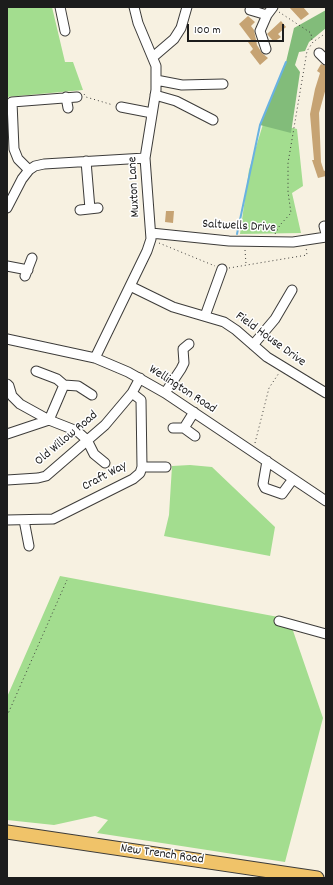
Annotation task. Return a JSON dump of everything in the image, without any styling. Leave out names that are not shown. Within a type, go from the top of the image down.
[{"type":"highway","name":"New Trench Road","points":[[7,832],[317,878]]},
{"type":"street","points":[[60,7],[65,31]]},
{"type":"street","name":"Muxton Lane","points":[[95,358],[147,251],[151,236],[145,158],[155,95],[156,66],[138,23],[134,7]]},
{"type":"street","points":[[153,57],[174,39],[181,28],[187,7]]},
{"type":"street","points":[[250,10],[271,10],[260,31],[266,49]]},
{"type":"street","points":[[156,80],[182,85],[223,84]]},
{"type":"street","points":[[29,170],[18,159],[14,149],[12,102],[66,97],[79,93]]},
{"type":"street","points":[[155,95],[176,101],[213,120]]},
{"type":"street","points":[[66,97],[68,108]]},
{"type":"street","points":[[121,107],[152,113]]},
{"type":"street","points":[[7,208],[29,170],[44,164],[145,158]]},
{"type":"street","points":[[80,210],[94,208],[86,161]]},
{"type":"street","name":"Saltwells Drive","points":[[151,236],[245,242],[271,242],[306,240],[325,232]]},
{"type":"street","points":[[7,266],[26,273],[32,258]]},
{"type":"street","points":[[205,316],[222,269]]},
{"type":"street","name":"Field House Drive","points":[[130,286],[156,300],[230,326],[283,368],[326,393]]},
{"type":"street","points":[[253,345],[275,319],[292,290]]},
{"type":"street","name":"Wellington Road","points":[[7,339],[95,358],[113,364],[165,393],[326,501]]},
{"type":"street","points":[[165,393],[182,369],[184,363],[183,346]]},
{"type":"street","points":[[36,371],[57,379],[64,385],[78,386],[92,395]]},
{"type":"street","points":[[132,393],[140,378]]},
{"type":"street","points":[[7,384],[12,396],[20,404],[49,420],[77,432],[87,440],[94,454],[105,463]]},
{"type":"street","points":[[49,420],[64,385]]},
{"type":"street","name":"Old Willow Road","points":[[7,480],[46,476],[105,425],[132,393]]},
{"type":"street","name":"Craft Way","points":[[7,520],[53,519],[66,514],[92,498],[133,479],[140,473],[142,467],[141,400],[132,393]]},
{"type":"street","points":[[184,428],[194,412]]},
{"type":"street","name":"Old Willow Road","points":[[7,434],[49,420]]},
{"type":"street","points":[[173,428],[184,428],[195,436]]},
{"type":"street","points":[[267,461],[263,484],[265,488],[282,494],[293,479]]},
{"type":"street","points":[[142,467],[166,467]]},
{"type":"street","points":[[24,520],[29,546]]},
{"type":"street","points":[[279,621],[326,634]]},
{"type":"path","points":[[271,10],[311,33],[313,42]]},
{"type":"path","points":[[271,242],[280,224],[291,213],[288,192],[291,142],[307,51],[313,42],[326,33]]},
{"type":"path","points":[[79,93],[121,107]]},
{"type":"path","points":[[151,236],[222,269],[307,256],[306,240]]},
{"type":"path","points":[[245,242],[246,265]]},
{"type":"path","points":[[252,451],[269,388],[283,368]]},
{"type":"path","points":[[7,716],[68,580]]},
{"type":"green space","points":[[7,7],[52,7],[65,62],[73,62],[83,90],[7,97]]},
{"type":"green space","points":[[326,10],[326,28],[309,42],[305,51],[299,52],[295,65],[300,72],[291,133],[260,125],[286,62],[294,28]]},
{"type":"green space","points":[[264,121],[297,129],[303,186],[292,193],[301,233],[240,234],[249,170]]},
{"type":"green space","points":[[190,465],[212,467],[275,527],[270,556],[164,536],[169,515],[172,466]]},
{"type":"green space","points":[[60,576],[289,619],[323,718],[285,862],[97,833],[108,820],[95,816],[54,825],[7,820],[7,697]]},
{"type":"building","points":[[289,7],[303,7],[309,14],[301,20]]},
{"type":"building","points":[[248,16],[255,22],[251,26],[254,30],[257,45],[262,53],[268,58],[260,65],[250,52],[253,49],[248,42],[251,40],[239,24]]},
{"type":"building","points":[[281,21],[286,27],[278,34],[281,37],[274,42],[267,34]]},
{"type":"building","points":[[321,64],[326,66],[326,88],[319,113],[321,162],[324,171],[326,170],[326,176],[318,178],[312,160],[314,160],[310,114],[320,73],[317,71]]},
{"type":"building","points":[[166,211],[174,211],[173,223],[165,222]]},
{"type":"waterway","points":[[237,234],[260,125],[286,62]]}]
